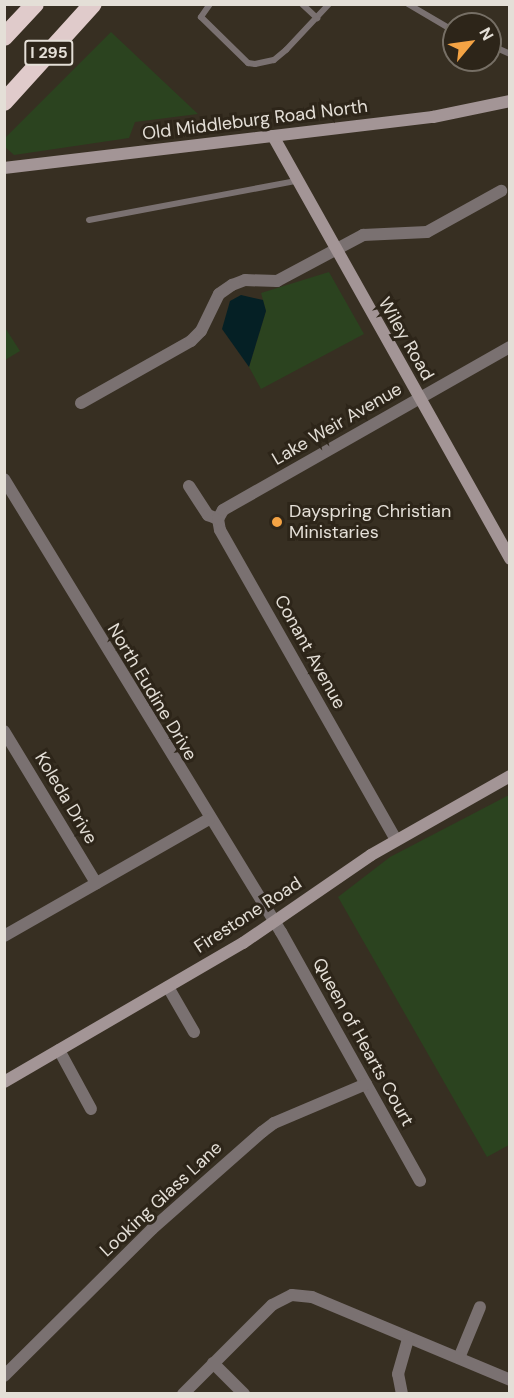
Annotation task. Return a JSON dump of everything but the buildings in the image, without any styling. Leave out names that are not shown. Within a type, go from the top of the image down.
[{"type":"highway","name":"I 295","points":[[4,37],[34,4]]},
{"type":"highway","name":"I 295","points":[[4,102],[93,4]]},
{"type":"street","name":"Old Middleburg Road North","points":[[4,168],[433,117],[510,101]]},
{"type":"street","name":"Wiley Road","points":[[273,136],[334,250],[510,559]]},
{"type":"street","points":[[81,403],[191,341],[201,331],[219,294],[232,285],[245,280],[277,281],[334,250],[374,232],[415,236],[427,232],[501,192]]},
{"type":"street","name":"Lake Weir Avenue","points":[[219,519],[223,510],[510,347]]},
{"type":"street","name":"North Eudine Drive","points":[[4,479],[272,922]]},
{"type":"street","name":"Conant Avenue","points":[[189,486],[208,515],[219,519],[220,530],[396,840]]},
{"type":"street","name":"Koleda Drive","points":[[4,731],[96,883]]},
{"type":"street","name":"Firestone Road","points":[[4,1082],[168,987],[396,840],[510,776]]},
{"type":"street","points":[[4,936],[209,819]]},
{"type":"street","name":"Queen of Hearts Court","points":[[272,922],[281,932],[420,1181]]},
{"type":"street","points":[[168,987],[194,1032]]},
{"type":"street","points":[[59,1050],[92,1109]]},
{"type":"street","name":"Looking Glass Lane","points":[[4,1376],[152,1229],[262,1132],[366,1084]]},
{"type":"street","points":[[183,1394],[272,1305],[292,1295],[312,1297],[510,1380]]},
{"type":"street","points":[[459,1358],[480,1307]]},
{"type":"street","points":[[402,1394],[398,1374],[408,1338]]},
{"type":"street","points":[[213,1363],[244,1394]]},
{"type":"lane","points":[[210,4],[201,17],[255,64],[274,60],[329,4]]},
{"type":"lane","points":[[302,4],[317,18]]},
{"type":"lane","points":[[408,4],[442,24]]},
{"type":"lane","points":[[89,220],[296,181]]},
{"type":"green space","points":[[111,32],[198,114],[135,122],[129,138],[14,155],[5,147],[5,138]]},
{"type":"green space","points":[[329,272],[364,334],[261,389],[249,367],[266,311],[261,293]]},
{"type":"green space","points":[[4,326],[20,351],[5,360],[4,360]]},
{"type":"green space","points":[[509,795],[509,1145],[487,1157],[338,897],[390,857]]},
{"type":"water","points":[[241,295],[263,300],[266,311],[249,367],[222,329],[230,301]]},
{"type":"place","name":"Dayspring Christian Ministaries","points":[[277,522]]}]
